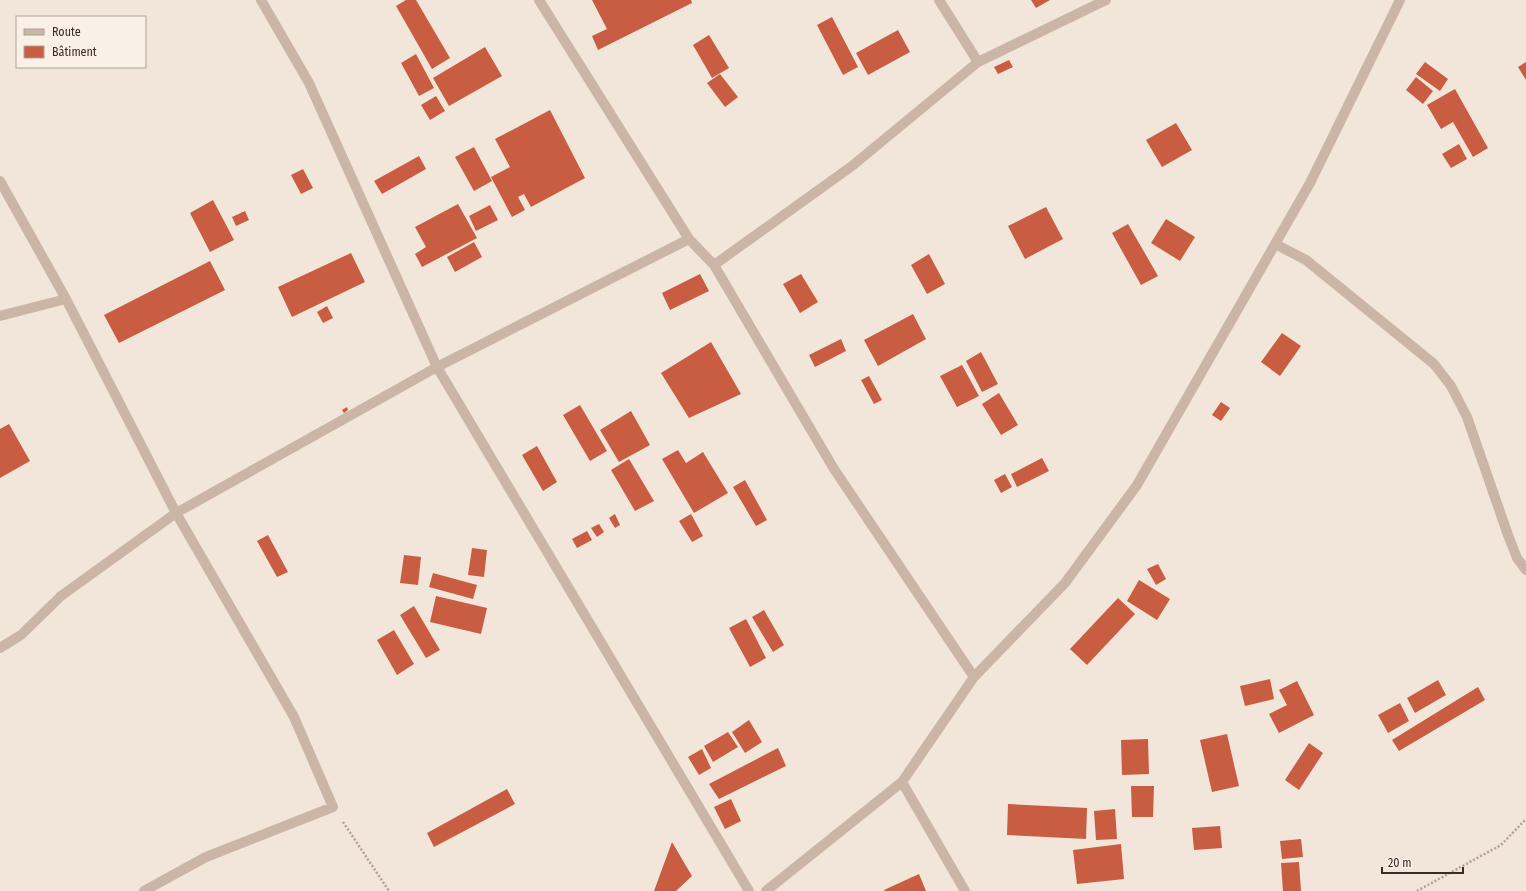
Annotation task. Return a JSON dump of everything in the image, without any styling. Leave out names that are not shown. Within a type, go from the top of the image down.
[{"type":"street","points":[[261,0],[309,83],[437,367],[749,891]]},
{"type":"street","points":[[539,0],[689,239],[714,265],[834,469],[974,677]]},
{"type":"street","points":[[939,0],[978,62]]},
{"type":"street","points":[[714,265],[852,166],[978,62],[1106,0]]},
{"type":"street","points":[[766,891],[902,782],[974,677],[1065,583],[1137,485],[1310,183],[1400,0]]},
{"type":"street","points":[[0,181],[66,299],[176,513],[294,717],[333,807],[206,857],[144,891]]},
{"type":"street","points":[[0,648],[21,635],[61,596],[176,513],[437,367],[689,239]]},
{"type":"street","points":[[1276,244],[1306,260],[1434,364],[1451,386],[1467,417],[1508,536],[1517,558],[1526,570]]},
{"type":"street","points":[[0,316],[66,299]]},
{"type":"street","points":[[902,782],[965,891]]},
{"type":"path","points":[[333,807],[389,891]]},
{"type":"path","points":[[1417,891],[1501,844],[1526,819]]},
{"type":"building","points":[[406,0],[416,0],[450,58],[432,69],[396,6]]},
{"type":"building","points":[[592,0],[691,0],[692,3],[598,50],[592,36],[607,29]]},
{"type":"building","points":[[1031,0],[1050,0],[1036,8]]},
{"type":"building","points":[[832,17],[858,67],[843,75],[817,25]]},
{"type":"building","points":[[898,30],[910,52],[868,75],[856,53]]},
{"type":"building","points":[[709,35],[729,68],[712,78],[693,45]]},
{"type":"building","points":[[485,47],[502,76],[449,106],[433,78]]},
{"type":"building","points":[[416,54],[434,88],[419,96],[401,63]]},
{"type":"building","points":[[1009,60],[1013,67],[998,74],[994,67]]},
{"type":"building","points":[[1425,62],[1448,79],[1440,91],[1416,74]]},
{"type":"building","points":[[1526,62],[1526,80],[1518,67]]},
{"type":"building","points":[[720,74],[738,97],[725,107],[707,83]]},
{"type":"building","points":[[1416,77],[1433,91],[1423,104],[1406,90]]},
{"type":"building","points":[[1455,89],[1488,148],[1473,157],[1453,122],[1441,129],[1427,105]]},
{"type":"building","points":[[436,96],[445,111],[430,120],[421,105]]},
{"type":"building","points":[[550,110],[585,178],[531,207],[524,194],[518,197],[525,210],[512,217],[491,177],[510,167],[495,139]]},
{"type":"building","points":[[1176,123],[1192,150],[1162,167],[1146,140]]},
{"type":"building","points":[[1459,144],[1467,159],[1451,168],[1442,154]]},
{"type":"building","points":[[474,147],[492,181],[474,191],[455,157]]},
{"type":"building","points":[[419,156],[426,169],[382,194],[374,181]]},
{"type":"building","points":[[303,169],[313,188],[301,194],[291,175]]},
{"type":"building","points":[[213,200],[234,240],[210,252],[190,213]]},
{"type":"building","points":[[458,204],[477,238],[422,267],[415,254],[426,247],[415,227]]},
{"type":"building","points":[[490,205],[498,220],[476,231],[469,216]]},
{"type":"building","points":[[1046,207],[1063,239],[1025,259],[1008,226]]},
{"type":"building","points":[[245,211],[249,220],[236,226],[232,217]]},
{"type":"building","points":[[1166,219],[1195,237],[1180,261],[1151,243]]},
{"type":"building","points":[[1128,224],[1158,276],[1141,285],[1112,233]]},
{"type":"building","points":[[474,242],[482,257],[455,272],[447,257]]},
{"type":"building","points":[[351,253],[365,282],[292,317],[278,287]]},
{"type":"building","points":[[929,254],[945,284],[927,294],[911,265]]},
{"type":"building","points":[[210,261],[225,290],[119,343],[104,315]]},
{"type":"building","points":[[700,274],[709,291],[670,310],[662,293]]},
{"type":"building","points":[[801,274],[818,302],[800,313],[783,284]]},
{"type":"building","points":[[327,306],[333,318],[323,323],[317,312]]},
{"type":"building","points":[[913,314],[926,339],[878,366],[864,340]]},
{"type":"building","points":[[1282,333],[1301,346],[1280,376],[1261,362]]},
{"type":"building","points":[[841,339],[846,351],[815,367],[809,355]]},
{"type":"building","points":[[711,342],[741,394],[689,418],[661,373]]},
{"type":"building","points":[[981,352],[998,384],[982,392],[966,361]]},
{"type":"building","points":[[962,365],[979,396],[957,407],[940,376]]},
{"type":"building","points":[[869,376],[882,400],[874,404],[861,380]]},
{"type":"building","points":[[999,393],[1018,425],[1001,435],[982,404]]},
{"type":"building","points":[[1221,402],[1230,408],[1221,421],[1212,415]]},
{"type":"building","points":[[580,405],[607,451],[590,461],[563,415]]},
{"type":"building","points":[[347,407],[348,410],[344,413],[342,410]]},
{"type":"building","points":[[631,411],[650,445],[619,462],[600,430]]},
{"type":"building","points":[[9,424],[30,461],[0,478],[0,429]]},
{"type":"building","points":[[537,446],[557,482],[543,491],[522,455]]},
{"type":"building","points":[[678,450],[686,463],[703,452],[728,493],[694,513],[662,459]]},
{"type":"building","points":[[1042,458],[1049,471],[1017,487],[1011,474]]},
{"type":"building","points":[[629,459],[654,501],[635,511],[611,470]]},
{"type":"building","points":[[1005,474],[1012,487],[1001,493],[994,480]]},
{"type":"building","points":[[745,480],[767,520],[756,526],[733,487]]},
{"type":"building","points":[[615,514],[620,525],[615,528],[609,518]]},
{"type":"building","points":[[691,514],[703,536],[692,542],[679,521]]},
{"type":"building","points":[[599,524],[604,532],[597,537],[591,528]]},
{"type":"building","points":[[587,531],[592,540],[577,548],[572,539]]},
{"type":"building","points":[[268,535],[288,572],[277,577],[257,541]]},
{"type":"building","points":[[472,548],[487,550],[484,577],[468,575]]},
{"type":"building","points":[[404,555],[421,557],[418,585],[400,583]]},
{"type":"building","points":[[1158,564],[1166,579],[1156,585],[1147,569]]},
{"type":"building","points":[[433,573],[477,585],[473,599],[429,587]]},
{"type":"building","points":[[1139,580],[1170,599],[1157,620],[1127,601]]},
{"type":"building","points":[[436,596],[487,608],[481,634],[430,622]]},
{"type":"building","points":[[1118,598],[1135,614],[1087,665],[1070,649]]},
{"type":"building","points":[[414,606],[440,650],[426,658],[400,615]]},
{"type":"building","points":[[764,610],[784,645],[773,652],[752,617]]},
{"type":"building","points":[[746,619],[766,658],[750,667],[729,628]]},
{"type":"building","points":[[394,630],[414,664],[397,675],[377,640]]},
{"type":"building","points":[[1270,679],[1274,699],[1245,706],[1240,686]]},
{"type":"building","points":[[1438,680],[1446,695],[1415,713],[1407,698]]},
{"type":"building","points":[[1297,681],[1314,715],[1279,733],[1269,714],[1287,705],[1279,690]]},
{"type":"building","points":[[1478,687],[1485,700],[1399,751],[1392,740]]},
{"type":"building","points":[[1400,703],[1409,721],[1388,733],[1378,715]]},
{"type":"building","points":[[749,720],[762,742],[745,753],[732,732]]},
{"type":"building","points":[[728,732],[738,747],[713,762],[704,746]]},
{"type":"building","points":[[1227,734],[1239,786],[1212,792],[1200,740]]},
{"type":"building","points":[[1148,739],[1149,774],[1122,775],[1121,740]]},
{"type":"building","points":[[1309,743],[1323,753],[1299,790],[1285,780]]},
{"type":"building","points":[[778,748],[786,766],[719,799],[709,784]]},
{"type":"building","points":[[702,749],[711,768],[699,775],[688,757]]},
{"type":"building","points":[[1131,786],[1154,786],[1153,817],[1132,817]]},
{"type":"building","points":[[507,789],[515,804],[434,847],[427,833]]},
{"type":"building","points":[[731,799],[741,821],[725,829],[714,807]]},
{"type":"building","points":[[1008,804],[1087,808],[1086,839],[1007,835]]},
{"type":"building","points":[[1115,809],[1117,839],[1096,840],[1094,811]]},
{"type":"building","points":[[1220,826],[1222,848],[1194,850],[1192,828]]},
{"type":"building","points":[[1301,839],[1303,857],[1282,859],[1280,841]]},
{"type":"building","points":[[672,842],[692,876],[676,891],[654,891]]},
{"type":"building","points":[[1121,844],[1124,879],[1077,884],[1073,850]]},
{"type":"building","points":[[1299,862],[1301,891],[1283,891],[1281,863]]},
{"type":"building","points":[[919,874],[926,891],[884,890]]}]
